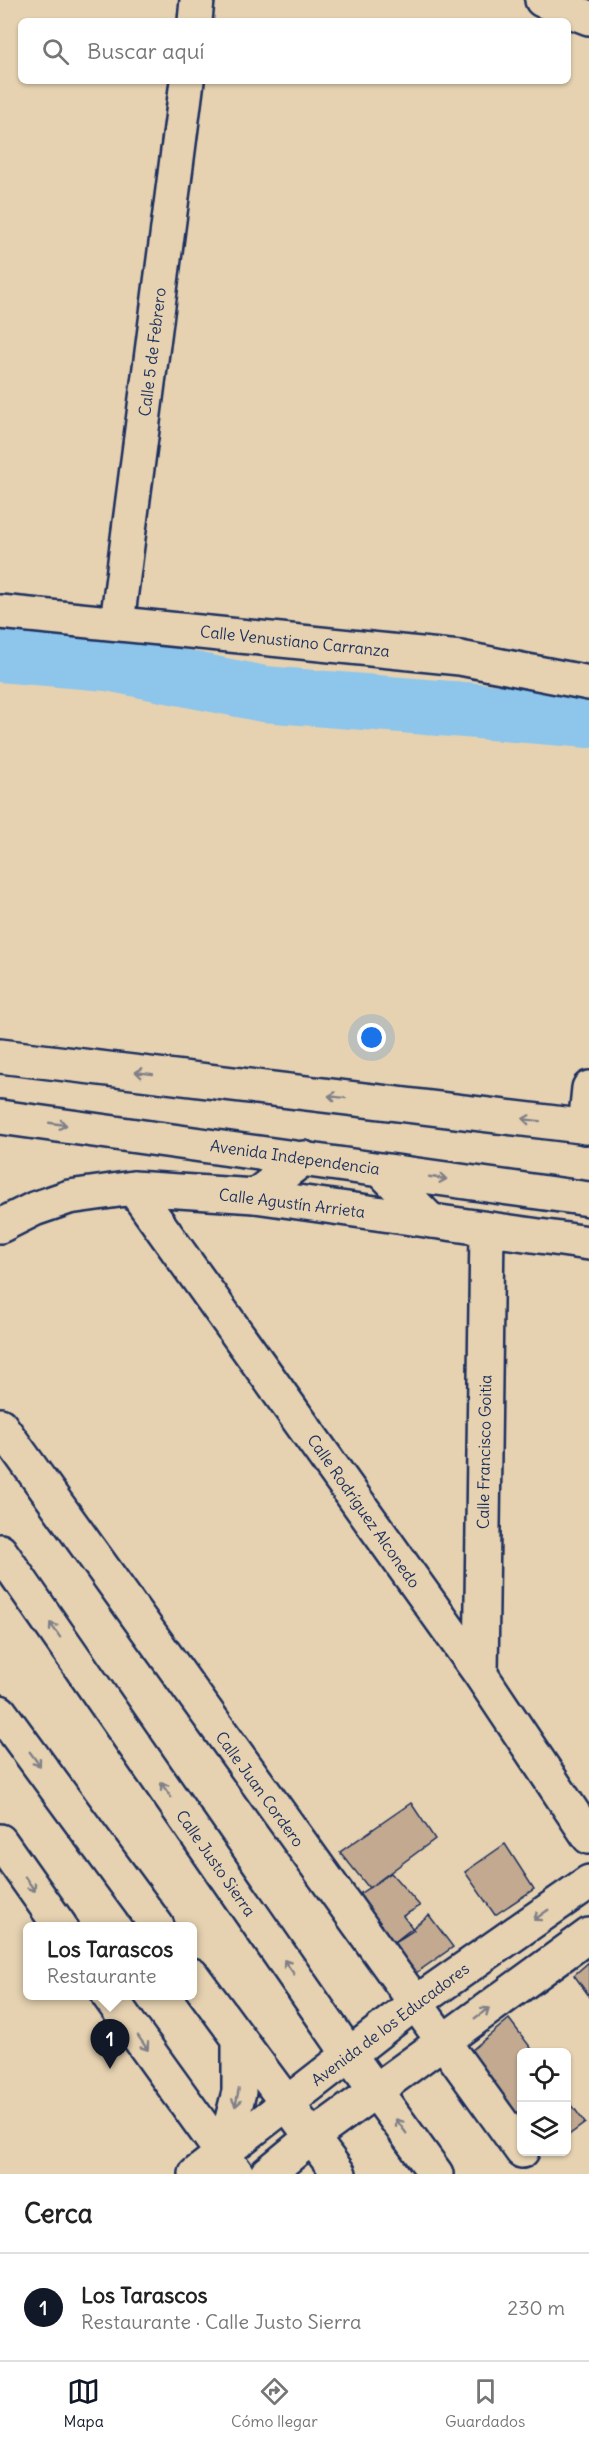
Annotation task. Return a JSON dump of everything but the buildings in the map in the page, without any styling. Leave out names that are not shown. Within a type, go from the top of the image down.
[{"type":"street","points":[[195,18],[197,0]]},
{"type":"street","points":[[542,0],[589,18]]},
{"type":"street","name":"Calle 5 de Febrero","points":[[117,623],[187,84]]},
{"type":"street","name":"Calle Venustiano Carranza","points":[[0,612],[459,658],[589,683]]},
{"type":"street","points":[[0,1056],[587,1127],[589,1088]]},
{"type":"street","name":"Avenida Independencia","points":[[7,1125],[304,1158],[589,1198]]},
{"type":"street","points":[[255,1197],[304,1158]]},
{"type":"street","points":[[381,1170],[430,1221]]},
{"type":"street","name":"Calle Agustín Arrieta","points":[[0,1226],[34,1209],[69,1197],[133,1188],[255,1197],[589,1244]]},
{"type":"street","name":"Calle Rodríguez Alconedo","points":[[133,1188],[481,1675],[589,1837]]},
{"type":"street","name":"Calle Francisco Goitia","points":[[481,1675],[487,1229]]},
{"type":"street","name":"Calle Juan Cordero","points":[[0,1425],[414,2004],[517,2144]]},
{"type":"street","name":"Calle Justo Sierra","points":[[0,1551],[348,2054],[436,2174]]},
{"type":"street","points":[[0,1712],[154,1922]]},
{"type":"street","points":[[0,1841],[57,1922]]},
{"type":"street","name":"Avenida de los Educadores","points":[[196,2174],[230,2165],[286,2102],[414,2004],[589,1882]]},
{"type":"street","points":[[267,2174],[312,2137],[589,1935]]},
{"type":"street","points":[[197,1982],[339,2174]]},
{"type":"street","points":[[113,2000],[230,2165]]},
{"type":"street","points":[[230,2165],[239,2092],[239,2039]]},
{"type":"street","name":"Calle Juan Cordero","points":[[525,2156],[538,2174]]},
{"type":"waterway","points":[[0,654],[108,663],[264,694],[589,720]]},
{"type":"place","name":"Los Tarascos","points":[[110,2069]]}]
